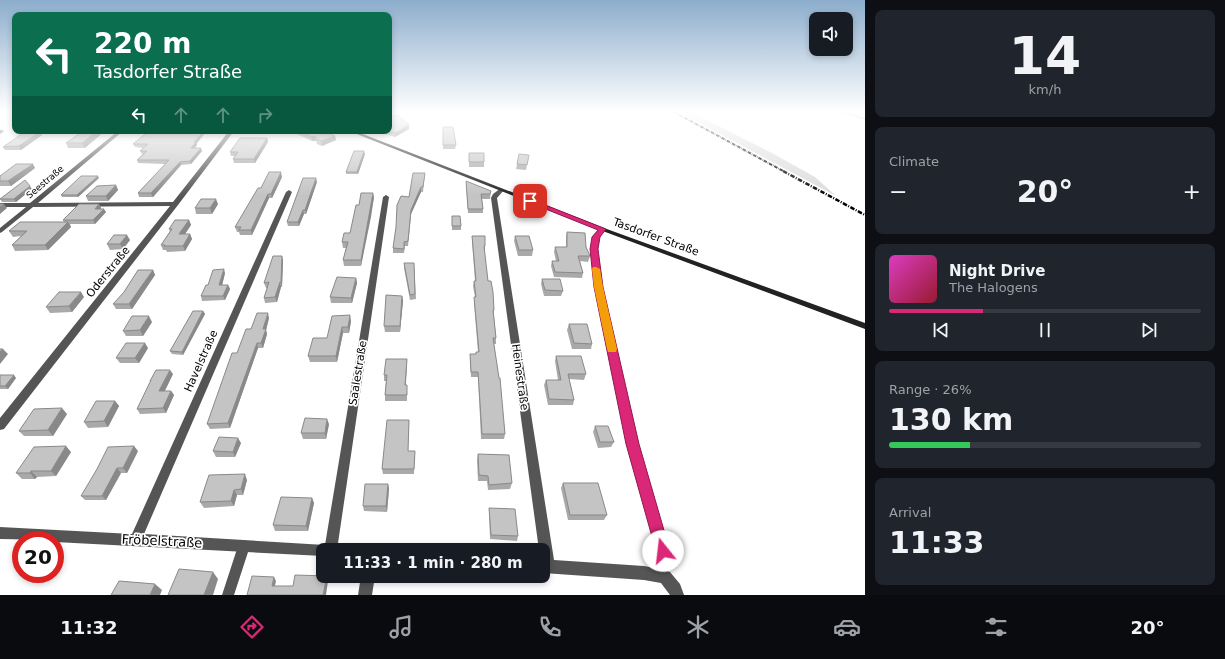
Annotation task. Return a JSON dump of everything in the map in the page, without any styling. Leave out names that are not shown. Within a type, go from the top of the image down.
[{"type":"main road","name":"Tasdorfer Straße","points":[[374,140],[602,229],[865,326]]},
{"type":"street","name":"Seestraße","points":[[0,231],[110,140]]},
{"type":"street","name":"Oderstraße","points":[[0,426],[225,140]]},
{"type":"street","name":"Heinestraße","points":[[501,190],[495,195],[494,198],[542,543]]},
{"type":"street","name":"Havelstraße","points":[[136,539],[289,192]]},
{"type":"street","name":"Saalestraße","points":[[332,543],[386,197]]},
{"type":"street","points":[[0,205],[176,204]]},
{"type":"street","name":"Fröbelstraße","points":[[0,533],[316,550]]},
{"type":"street","points":[[550,566],[644,573],[665,577],[677,595]]},
{"type":"street","points":[[365,595],[367,583]]},
{"type":"lane","points":[[602,229],[596,237],[594,249],[598,287],[632,444],[663,551]]},
{"type":"lane","points":[[228,595],[244,546]]},
{"type":"shaded area","points":[[731,140],[746,140],[772,153],[815,177],[836,196]]},
{"type":"building","points":[[13,140],[28,140],[19,146],[3,147]]},
{"type":"building","points":[[71,140],[86,140],[82,143],[66,143]]},
{"type":"building","points":[[138,140],[196,140],[191,148],[201,148],[190,161],[180,162],[151,193],[138,193],[169,160],[137,160],[147,151],[140,151],[148,144],[133,144]]},
{"type":"building","points":[[239,140],[266,140],[254,159],[233,159],[238,152],[230,152]]},
{"type":"building","points":[[443,140],[455,140],[456,145],[443,145]]},
{"type":"building","points":[[354,151],[364,151],[357,172],[346,172]]},
{"type":"building","points":[[469,153],[484,153],[484,162],[469,162]]},
{"type":"building","points":[[519,154],[529,155],[527,165],[517,164]]},
{"type":"building","points":[[16,164],[33,164],[8,181],[0,181],[0,176]]},
{"type":"building","points":[[269,172],[281,172],[271,194],[268,194],[251,230],[239,230],[241,227],[235,227],[258,188],[261,188]]},
{"type":"building","points":[[413,173],[425,173],[423,187],[421,187],[411,210],[408,241],[404,242],[404,249],[393,248],[397,205],[401,196],[409,197]]},
{"type":"building","points":[[81,176],[98,176],[77,195],[61,195]]},
{"type":"building","points":[[303,178],[316,178],[305,210],[303,210],[298,222],[287,222]]},
{"type":"building","points":[[25,180],[30,186],[14,199],[0,199]]},
{"type":"building","points":[[466,181],[491,191],[490,194],[481,194],[483,209],[468,209]]},
{"type":"building","points":[[116,185],[106,196],[86,196],[97,186]]},
{"type":"building","points":[[361,193],[373,193],[361,260],[343,260],[348,242],[342,242],[344,233],[350,233],[356,205],[359,205]]},
{"type":"building","points":[[201,199],[216,199],[210,208],[195,208]]},
{"type":"building","points":[[79,204],[99,204],[95,209],[104,209],[93,220],[63,220]]},
{"type":"building","points":[[452,216],[460,216],[461,226],[452,226]]},
{"type":"building","points":[[175,220],[189,220],[179,234],[190,234],[183,246],[161,245],[172,229],[169,229]]},
{"type":"building","points":[[20,222],[68,222],[45,245],[12,245],[27,231],[9,231]]},
{"type":"building","points":[[567,232],[585,233],[586,247],[590,256],[578,256],[583,273],[555,272],[552,261],[559,261],[555,247],[567,247]]},
{"type":"building","points":[[114,235],[127,235],[120,244],[107,244]]},
{"type":"building","points":[[472,236],[485,236],[484,246],[488,281],[491,281],[493,292],[496,338],[493,338],[500,378],[505,434],[482,434],[478,372],[471,372],[470,354],[476,354],[476,352],[479,352],[474,297],[476,297],[474,281],[476,281]]},
{"type":"building","points":[[515,236],[529,236],[533,250],[519,250]]},
{"type":"building","points":[[273,256],[282,256],[281,282],[275,297],[264,298],[269,282],[264,283]]},
{"type":"building","points":[[404,263],[414,263],[415,294],[410,295]]},
{"type":"building","points":[[224,269],[219,285],[228,285],[223,296],[201,296],[206,285],[208,285],[213,270]]},
{"type":"building","points":[[138,270],[153,270],[129,304],[113,304],[124,292]]},
{"type":"building","points":[[337,277],[356,278],[351,298],[330,297]]},
{"type":"building","points":[[542,279],[560,279],[563,291],[545,290]]},
{"type":"building","points":[[59,292],[81,292],[69,306],[46,307]]},
{"type":"building","points":[[386,295],[402,296],[400,326],[384,326]]},
{"type":"building","points":[[193,311],[203,311],[182,352],[170,351]]},
{"type":"building","points":[[257,313],[268,313],[263,329],[266,329],[261,343],[257,343],[228,423],[207,424],[232,353],[237,353],[246,329],[251,329]]},
{"type":"building","points":[[350,315],[348,327],[342,327],[336,356],[308,356],[313,338],[327,338],[332,316]]},
{"type":"building","points":[[132,316],[149,316],[140,330],[123,331]]},
{"type":"building","points":[[569,324],[587,324],[592,344],[574,343]]},
{"type":"building","points":[[126,343],[145,343],[135,358],[116,358]]},
{"type":"building","points":[[556,356],[581,356],[586,374],[568,374],[574,400],[549,399],[546,380],[561,380]]},
{"type":"building","points":[[386,359],[407,359],[405,385],[407,385],[407,395],[385,395],[387,375],[384,375]]},
{"type":"building","points":[[156,370],[170,370],[159,391],[171,391],[163,408],[137,409],[151,380],[150,381]]},
{"type":"building","points":[[0,375],[14,375],[5,386],[0,386]]},
{"type":"building","points":[[96,401],[115,401],[104,421],[84,422]]},
{"type":"building","points":[[62,408],[48,430],[19,431],[34,409]]},
{"type":"building","points":[[305,418],[327,419],[325,433],[301,433]]},
{"type":"building","points":[[387,420],[409,420],[408,451],[415,451],[414,469],[382,469]]},
{"type":"building","points":[[595,426],[608,426],[614,442],[600,442]]},
{"type":"building","points":[[219,437],[238,438],[233,452],[213,451]]},
{"type":"building","points":[[66,446],[51,471],[16,473],[34,447]]},
{"type":"building","points":[[134,446],[123,468],[117,468],[102,496],[81,496],[108,447]]},
{"type":"building","points":[[478,454],[509,455],[512,483],[489,485],[488,476],[479,475]]},
{"type":"building","points":[[245,474],[241,489],[234,490],[231,501],[200,502],[209,475]]},
{"type":"building","points":[[563,483],[598,483],[607,515],[570,515]]},
{"type":"building","points":[[365,484],[388,484],[386,506],[363,506]]},
{"type":"building","points":[[281,497],[312,498],[306,526],[273,525]]},
{"type":"building","points":[[489,508],[515,509],[518,536],[491,535]]},
{"type":"building","points":[[179,569],[213,572],[204,595],[168,595]]},
{"type":"building","points":[[295,575],[316,576],[316,583],[326,583],[323,595],[247,595],[252,576],[274,577],[272,586],[293,586]]},
{"type":"building","points":[[119,581],[155,584],[150,595],[111,595]]},
{"type":"railway","points":[[725,140],[785,172]]},
{"type":"railway","points":[[783,171],[865,215]]},
{"type":"slow traffic","points":[[596,269],[598,287],[612,349]]},
{"type":"route","points":[[530,201],[602,229],[596,237],[594,249],[598,287],[632,444],[663,551]]}]
